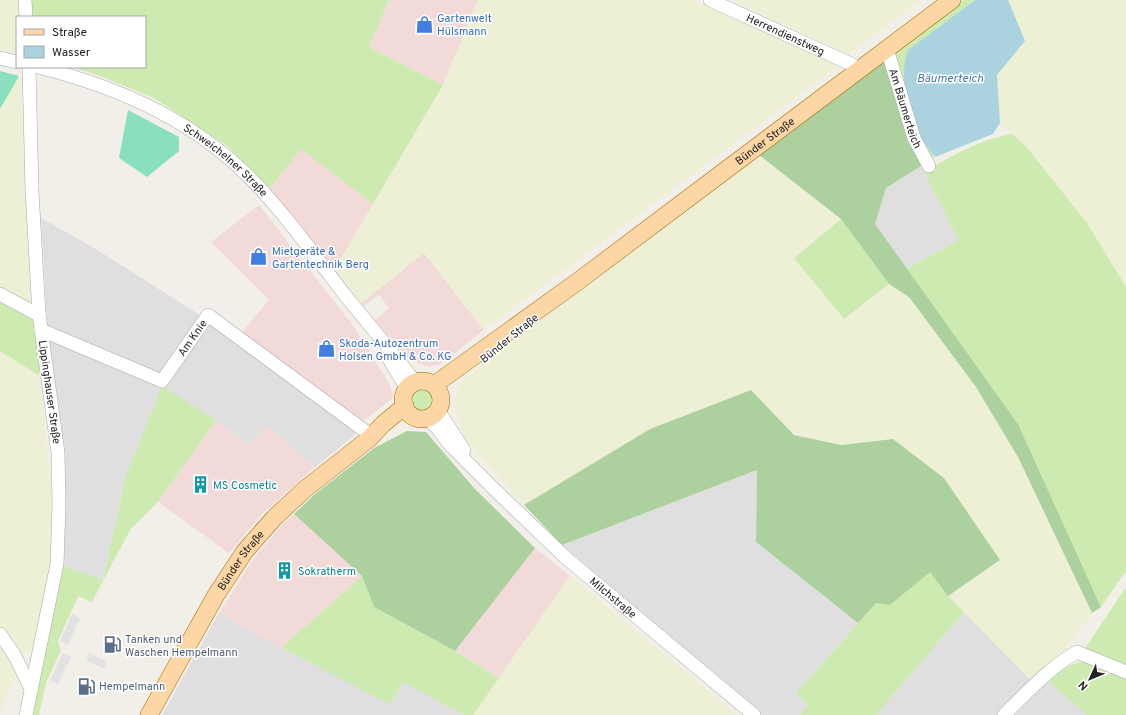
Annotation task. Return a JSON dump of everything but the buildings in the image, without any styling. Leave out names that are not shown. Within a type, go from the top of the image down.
[{"type":"main road","name":"Bünder Straße","points":[[149,715],[216,595],[245,551],[274,518],[304,490],[370,438],[383,424],[422,400],[952,0]]},
{"type":"street","points":[[26,0],[26,16]]},
{"type":"street","name":"Herrendienstweg","points":[[710,0],[851,64],[859,70]]},
{"type":"street","name":"Am Bäumerteich","points":[[887,49],[914,138],[929,166]]},
{"type":"street","points":[[0,58],[16,62]]},
{"type":"street","name":"Lippinghauser Straße","points":[[26,715],[57,564],[59,505],[58,453],[41,330],[32,191],[29,68]]},
{"type":"street","name":"Schweichelner Straße","points":[[42,68],[94,83],[149,107],[194,133],[227,157],[268,198],[364,320],[422,400]]},
{"type":"street","points":[[0,294],[33,312],[40,314]]},
{"type":"street","name":"Am Knie","points":[[41,330],[162,381],[208,315],[365,432],[370,438]]},
{"type":"street","name":"Milchstraße","points":[[422,400],[438,429],[450,445],[566,558],[754,715]]},
{"type":"street","points":[[0,634],[15,656],[31,689]]},
{"type":"street","points":[[1004,715],[1030,689],[1061,663],[1077,652],[1126,672]]},
{"type":"street","points":[[15,656],[26,660],[38,657]]},
{"type":"shaded area","name":"Gartenwelt Hülsmann","points":[[389,0],[478,0],[443,85],[369,47]]},
{"type":"shaded area","points":[[301,148],[373,204],[335,269],[270,188]]},
{"type":"shaded area","points":[[921,166],[959,240],[906,269],[875,224],[886,188]]},
{"type":"shaded area","points":[[259,205],[354,327],[390,385],[393,394],[392,399],[361,423],[241,333],[269,300],[211,242]]},
{"type":"shaded area","points":[[41,218],[91,246],[214,324],[355,432],[355,435],[315,467],[267,426],[250,445],[216,420],[126,476],[103,580],[61,565]]},
{"type":"shaded area","points":[[424,253],[484,330],[441,364],[429,367],[413,361],[400,350],[375,320],[389,308],[379,295],[364,306],[361,303]]},
{"type":"shaded area","points":[[216,420],[250,445],[267,426],[315,467],[262,514],[229,553],[158,502]]},
{"type":"shaded area","points":[[757,470],[756,542],[858,623],[796,693],[808,705],[800,715],[763,715],[562,545]]},
{"type":"shaded area","points":[[294,514],[362,576],[281,648],[219,613],[252,561],[281,526]]},
{"type":"shaded area","points":[[535,548],[570,576],[499,678],[455,651]]},
{"type":"shaded area","points":[[964,612],[1032,681],[1048,681],[1087,715],[876,715]]},
{"type":"shaded area","points":[[219,613],[281,648],[391,704],[403,682],[464,715],[162,715]]},
{"type":"shaded area","points":[[72,614],[80,618],[68,645],[60,641]]},
{"type":"shaded area","points":[[63,653],[71,657],[58,684],[50,680]]},
{"type":"shaded area","points":[[89,653],[107,662],[104,669],[86,660]]},
{"type":"green space","points":[[0,0],[21,0],[22,16],[16,16],[16,50],[12,52],[0,50]]},
{"type":"green space","points":[[30,0],[389,0],[369,47],[443,85],[373,204],[301,149],[270,188],[226,145],[154,98],[100,76],[75,68],[146,68],[146,16],[31,16]]},
{"type":"green space","points":[[478,0],[695,0],[838,65],[484,330],[424,253],[361,303],[335,269],[443,85]]},
{"type":"green space","points":[[731,0],[921,0],[849,54]]},
{"type":"green space","points":[[963,0],[975,0],[908,50],[919,134],[935,157],[929,160],[916,135],[894,58],[896,51]]},
{"type":"green space","points":[[1008,0],[1126,0],[1126,287],[1087,223],[1025,145],[1000,123],[997,75],[1025,41]]},
{"type":"green space","points":[[885,59],[921,166],[886,188],[875,224],[1018,424],[1101,607],[1092,613],[1018,457],[976,387],[909,297],[889,284],[841,219],[758,154]]},
{"type":"green space","points":[[0,71],[19,76],[0,109]]},
{"type":"green space","points":[[19,76],[22,92],[30,303],[0,286],[0,109]]},
{"type":"green space","points":[[128,110],[179,137],[179,151],[147,177],[119,158]]},
{"type":"green space","points":[[1012,134],[1025,145],[1087,223],[1126,287],[1126,571],[1101,607],[1018,424],[906,269],[959,240],[924,172],[956,154],[978,144],[1000,136]]},
{"type":"green space","points":[[758,154],[841,219],[794,258],[843,319],[889,284],[909,297],[976,387],[1018,457],[1092,613],[1063,651],[1032,681],[948,596],[1000,560],[893,439],[841,445],[794,434],[751,390],[650,429],[524,505],[465,438],[454,403],[459,382]]},
{"type":"green space","points":[[841,219],[889,284],[844,319],[794,258]]},
{"type":"green space","points":[[0,300],[35,320],[40,376],[0,351]]},
{"type":"green space","points":[[0,351],[40,376],[53,509],[52,565],[34,650],[19,653],[0,625]]},
{"type":"green space","points":[[162,386],[216,420],[158,502],[130,530],[92,602],[78,596],[58,641],[61,650],[46,683],[39,715],[30,715],[61,565],[103,580],[126,476]]},
{"type":"green space","points":[[418,388],[426,388],[433,395],[433,403],[426,410],[418,410],[411,403],[411,395]]},
{"type":"green space","points":[[751,390],[794,435],[841,445],[893,439],[944,478],[1000,560],[948,596],[930,572],[890,605],[876,603],[858,623],[756,542],[757,470],[562,545],[524,505],[650,429]]},
{"type":"green space","points":[[407,431],[426,432],[475,489],[535,548],[455,651],[374,607],[362,576],[294,514],[314,495],[374,448]]},
{"type":"green space","points":[[930,571],[948,596],[964,612],[876,715],[800,715],[808,705],[796,693],[876,603],[890,605]]},
{"type":"green space","points":[[362,576],[374,607],[455,651],[499,678],[473,715],[464,715],[403,682],[391,704],[281,648]]},
{"type":"green space","points":[[570,576],[737,715],[473,715]]},
{"type":"green space","points":[[1126,587],[1126,666],[1084,650]]},
{"type":"green space","points":[[0,647],[17,672],[0,712]]},
{"type":"green space","points":[[1088,661],[1126,678],[1126,715],[1087,715],[1048,681],[1066,667],[1076,663]]},
{"type":"water","name":"Bäumerteich","points":[[975,0],[1008,0],[1025,41],[997,75],[1000,123],[993,134],[935,157],[914,125],[907,104],[904,82],[905,60],[908,50]]},
{"type":"place","name":"Gartenwelt Hülsmann","points":[[424,24]]},
{"type":"place","name":"Mietgeräte & Gartentechnik Berg","points":[[259,257]]},
{"type":"place","name":"Skoda-Autozentrum Holsen GmbH & Co. KG","points":[[326,349]]},
{"type":"place","name":"MS Cosmetic","points":[[200,485]]},
{"type":"place","name":"Sokratherm","points":[[285,571]]},
{"type":"place","name":"Tanken und Waschen Hempelmann","points":[[112,645]]},
{"type":"place","name":"Hempelmann","points":[[86,686]]}]
